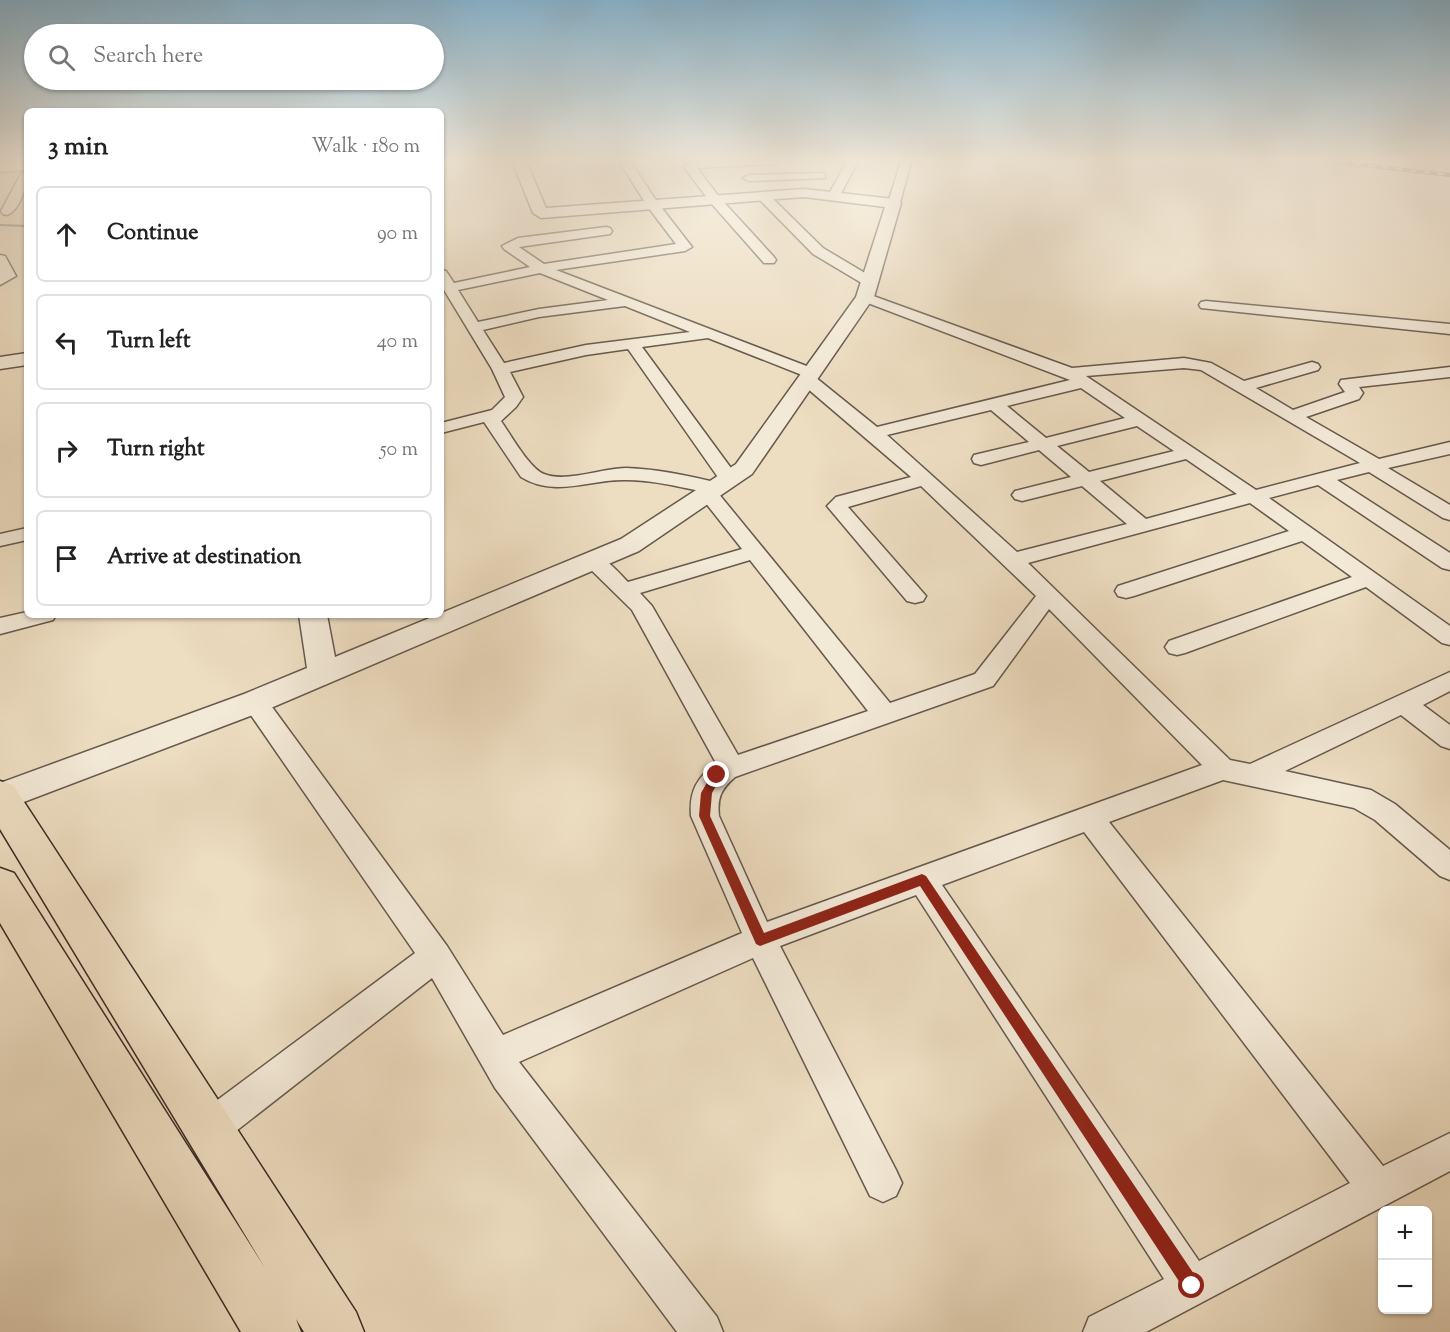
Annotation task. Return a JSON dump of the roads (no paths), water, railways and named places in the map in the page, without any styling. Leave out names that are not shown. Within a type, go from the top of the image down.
[{"type":"main road","points":[[0,797],[336,1332]]},
{"type":"main road","points":[[6,910],[273,1332]]},
{"type":"street","points":[[601,223],[621,257]]},
{"type":"street","points":[[444,427],[495,414],[513,401],[500,369],[445,284],[685,247],[667,223]]},
{"type":"street","points":[[736,223],[769,260]]},
{"type":"street","points":[[791,223],[818,250],[868,289],[1077,378],[1254,497],[1450,637]]},
{"type":"street","points":[[0,797],[255,702],[630,545],[744,469],[868,289],[888,223]]},
{"type":"street","points":[[606,231],[510,244],[510,248],[542,269],[710,334],[809,376],[1013,560],[1222,769]]},
{"type":"street","points":[[0,260],[9,276],[0,281]]},
{"type":"street","points":[[474,327],[539,313],[627,302]]},
{"type":"street","points":[[1206,305],[1450,329]]},
{"type":"street","points":[[500,369],[586,350],[710,334]]},
{"type":"street","points":[[632,344],[754,552],[886,715]]},
{"type":"street","points":[[0,363],[24,359]]},
{"type":"street","points":[[873,433],[996,405],[1077,378],[1195,364],[1214,370],[1243,387],[1450,514]]},
{"type":"street","points":[[1243,387],[1312,367]]},
{"type":"street","points":[[1292,416],[1353,395],[1355,393],[1347,384],[1450,372]]},
{"type":"street","points":[[996,405],[1143,527]]},
{"type":"street","points":[[495,414],[492,420],[528,473],[540,481],[625,474],[717,487]]},
{"type":"street","points":[[981,459],[1140,420]]},
{"type":"street","points":[[1013,560],[1373,465],[1450,448]]},
{"type":"street","points":[[1429,452],[1450,465]]},
{"type":"street","points":[[1022,495],[1188,453]]},
{"type":"street","points":[[915,596],[837,506],[843,501],[924,478]]},
{"type":"street","points":[[1322,479],[1450,563]]},
{"type":"street","points":[[1126,591],[1305,533]]},
{"type":"street","points":[[0,540],[24,535]]},
{"type":"street","points":[[625,590],[754,552]]},
{"type":"street","points":[[593,561],[641,606],[732,768]]},
{"type":"street","points":[[1177,647],[1368,579]]},
{"type":"street","points":[[883,1183],[760,940],[705,816],[704,804],[710,783],[717,775],[732,768],[984,680],[1048,596]]},
{"type":"street","points":[[0,626],[33,618]]},
{"type":"street","points":[[314,618],[323,674]]},
{"type":"street","points":[[1252,775],[1450,681]]},
{"type":"street","points":[[255,702],[436,956],[507,1076],[702,1332]]},
{"type":"street","points":[[1403,703],[1450,739]]},
{"type":"street","points":[[496,1055],[760,940],[1222,769],[1361,798],[1385,812],[1450,867]]},
{"type":"street","points":[[1089,818],[1378,1189]]},
{"type":"street","points":[[922,879],[1192,1286]]},
{"type":"street","points":[[208,1129],[436,956]]},
{"type":"street","points":[[1104,1332],[1450,1151]]},
{"type":"waterway","points":[[0,225],[24,226]]}]
